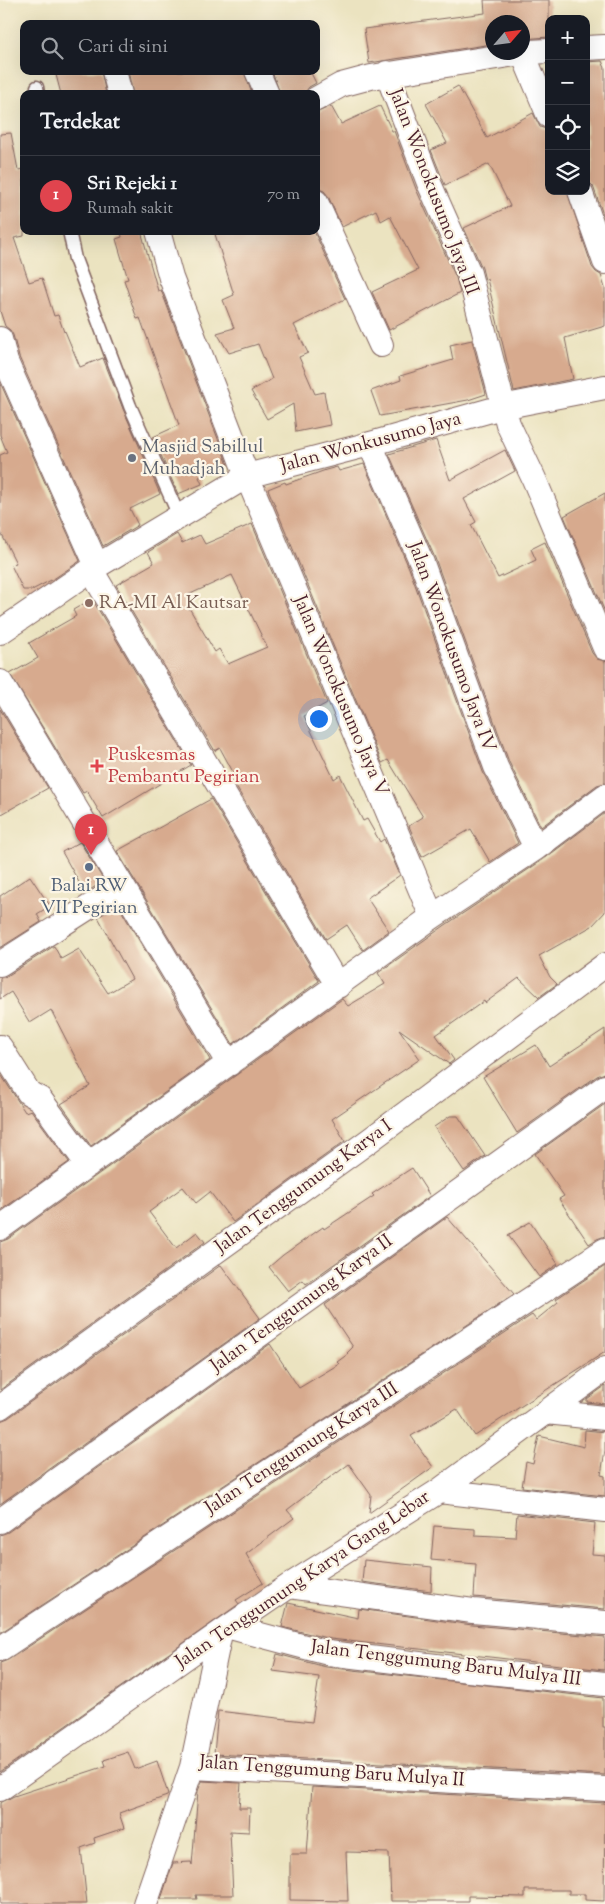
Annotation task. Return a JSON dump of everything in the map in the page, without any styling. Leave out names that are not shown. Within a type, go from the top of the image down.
[{"type":"street","points":[[590,48],[605,47]]},
{"type":"street","points":[[530,53],[545,51]]},
{"type":"street","points":[[320,97],[341,85],[387,74],[485,60]]},
{"type":"street","points":[[526,60],[545,106]]},
{"type":"street","name":"Jalan Wonokusumo Jaya III","points":[[387,74],[429,182],[469,273],[508,424],[541,496],[605,648]]},
{"type":"street","points":[[115,75],[119,90]]},
{"type":"street","points":[[259,75],[265,90]]},
{"type":"street","points":[[581,195],[605,262]]},
{"type":"street","points":[[320,211],[381,345]]},
{"type":"street","name":"Jalan Wonokusumo Jaya V","points":[[159,235],[171,278],[247,476],[432,917]]},
{"type":"street","points":[[0,338],[6,362],[94,568],[338,986]]},
{"type":"street","name":"Jalan Wonkusumo Jaya","points":[[0,632],[94,568],[247,476],[370,444],[502,406],[605,387]]},
{"type":"street","name":"Jalan Wonokusumo Jaya IV","points":[[370,444],[422,563],[496,767],[536,848]]},
{"type":"street","points":[[0,682],[229,1064]]},
{"type":"street","points":[[0,1228],[432,917],[536,848],[605,796]]},
{"type":"street","points":[[0,964],[122,886]]},
{"type":"street","name":"Jalan Tenggumung Karya I","points":[[0,1407],[370,1140],[605,964]]},
{"type":"street","points":[[0,1047],[29,1093],[40,1100],[88,1165]]},
{"type":"street","name":"Jalan Tenggumung Karya II","points":[[0,1520],[605,1087]]},
{"type":"street","name":"Jalan Tenggumung Karya III","points":[[0,1649],[605,1250]]},
{"type":"street","name":"Jalan Tenggumung Karya Gang Lebar","points":[[1,1786],[289,1586],[439,1491],[605,1369]]},
{"type":"street","points":[[546,1412],[605,1418]]},
{"type":"street","points":[[439,1491],[605,1510]]},
{"type":"street","points":[[289,1586],[474,1611],[605,1623]]},
{"type":"street","name":"Jalan Tenggumung Baru Mulya III","points":[[225,1630],[328,1653],[605,1684]]},
{"type":"street","name":"Jalan Tenggumung Baru Mulya II","points":[[225,1630],[192,1767],[605,1789]]},
{"type":"street","points":[[145,1904],[192,1767]]},
{"type":"lane","points":[[70,235],[75,259],[130,406],[179,516]]},
{"type":"building","points":[[484,0],[549,0],[549,15],[545,15],[545,37],[530,38],[530,15],[485,15],[485,45],[369,63],[364,29],[485,13]]},
{"type":"building","points":[[602,61],[605,68],[605,220],[593,186],[590,183],[590,62]]},
{"type":"building","points":[[56,75],[102,75],[105,90],[60,90]]},
{"type":"building","points":[[129,75],[245,75],[251,90],[132,90]]},
{"type":"building","points":[[273,75],[312,75],[316,83],[307,90],[279,90]]},
{"type":"building","points":[[458,86],[487,138],[533,113],[540,127],[545,129],[545,195],[568,195],[592,267],[601,275],[605,288],[605,326],[565,338],[573,379],[514,391],[487,279],[485,280],[482,268],[464,228],[510,206],[489,164],[445,185],[431,150],[447,143],[426,104]]},
{"type":"building","points":[[331,106],[341,124],[380,106],[392,131],[394,131],[416,189],[456,278],[460,293],[389,330],[372,292],[418,270],[390,216],[381,221],[376,210],[342,227],[328,196],[320,190],[320,111]]},
{"type":"building","points":[[11,133],[18,170],[20,170],[20,235],[24,236],[14,238],[29,282],[42,278],[54,316],[58,315],[80,367],[103,358],[160,494],[130,509],[138,525],[103,546],[19,357],[13,335],[5,326],[0,311],[0,134]]},
{"type":"building","points":[[122,235],[142,235],[158,291],[161,290],[228,465],[199,477],[202,484],[178,494],[153,437],[179,425],[140,318],[137,319],[124,280],[128,279],[116,239],[122,237]]},
{"type":"building","points":[[215,235],[316,235],[345,299],[294,325],[308,353],[299,357],[315,394],[324,392],[330,425],[296,432],[293,404],[267,419],[251,391],[272,379],[258,344],[229,353],[217,333],[234,328],[223,300],[234,295]]},
{"type":"building","points":[[472,340],[486,394],[468,400],[380,416],[371,391],[401,380],[400,376],[453,360],[450,345]]},
{"type":"building","points":[[0,382],[80,561],[55,578],[32,590],[23,590],[11,565],[16,563],[0,531],[0,455],[7,452],[0,435]]},
{"type":"building","points":[[436,440],[450,480],[505,450],[515,471],[464,499],[476,522],[471,525],[498,578],[536,560],[531,549],[545,542],[592,653],[597,659],[605,661],[605,783],[597,785],[541,827],[509,762],[435,558],[389,454]]},
{"type":"building","points":[[364,464],[409,568],[483,772],[518,843],[490,862],[471,829],[422,857],[409,826],[423,817],[388,760],[382,763],[268,489],[285,482],[286,484],[337,467],[339,471]]},
{"type":"building","points":[[605,493],[605,612],[564,516]]},
{"type":"building","points":[[252,524],[327,703],[304,716],[334,779],[340,775],[363,821],[367,819],[380,842],[384,839],[400,875],[367,898],[389,931],[363,950],[347,925],[326,939],[235,785],[239,783],[220,748],[215,751],[116,585],[154,563],[148,552],[177,534],[182,543],[200,535],[205,544]],"holes":[[[232,575],[267,647],[228,664],[219,649],[215,652],[188,606],[193,604],[188,595]]]},
{"type":"building","points":[[92,599],[191,765],[103,818],[87,791],[83,793],[10,674],[38,658],[29,643],[76,616],[73,610]]},
{"type":"building","points":[[0,709],[48,788],[0,815]]},
{"type":"building","points":[[211,799],[319,981],[233,1044],[117,851]]},
{"type":"building","points":[[605,813],[605,912],[592,926],[539,956],[550,977],[557,984],[539,997],[519,978],[436,1035],[454,1060],[449,1064],[399,1029],[420,1059],[332,1119],[345,1141],[233,1222],[210,1192],[196,1203],[183,1187],[149,1212],[176,1248],[197,1232],[205,1242],[0,1390],[0,1242],[8,1239],[342,999],[348,1006],[385,984],[378,973],[544,859]]},
{"type":"building","name":"Balai RW VII Pegirian","points":[[80,842],[104,881],[85,893],[62,852]]},
{"type":"building","points":[[30,876],[50,906],[37,914],[41,922],[0,948],[0,896]]},
{"type":"building","points":[[118,905],[210,1060],[91,1146],[61,1104],[90,1086],[51,1010],[30,1023],[11,992],[0,999],[0,978],[7,976],[54,946],[61,959],[79,949],[108,993],[132,979],[98,917]]},
{"type":"building","points":[[605,1029],[605,1073],[597,1076],[517,1133],[483,1077],[536,1045],[549,1066]]},
{"type":"building","points":[[0,1073],[25,1112],[31,1110],[69,1162],[0,1211]]},
{"type":"building","points":[[605,1104],[605,1236],[589,1244],[559,1199],[564,1196],[535,1154]]},
{"type":"building","points":[[450,1116],[458,1116],[485,1156],[464,1171],[434,1127]]},
{"type":"building","points":[[412,1168],[430,1196],[306,1284],[303,1280],[288,1291],[269,1267],[323,1227],[324,1229],[374,1196],[372,1194]]},
{"type":"building","points":[[447,1217],[514,1294],[0,1633],[0,1535],[8,1532],[270,1344],[299,1388],[339,1364],[337,1362],[348,1354],[353,1347],[325,1305]]},
{"type":"building","points":[[530,1222],[558,1264],[539,1277],[508,1235]]},
{"type":"building","points":[[221,1265],[260,1318],[0,1504],[0,1421],[8,1418]]},
{"type":"building","points":[[605,1266],[605,1352],[475,1436],[457,1409],[411,1436],[433,1467],[369,1513],[371,1495],[349,1464],[337,1472],[287,1510],[294,1518],[246,1554],[263,1583],[236,1600],[239,1604],[0,1772],[0,1663],[8,1660],[532,1315],[536,1320],[558,1302],[556,1299]]},
{"type":"building","points":[[605,1386],[605,1404],[587,1402],[587,1399]]},
{"type":"building","points":[[585,1430],[605,1432],[605,1450],[601,1475],[605,1476],[605,1496],[522,1487],[526,1462],[533,1464],[539,1436],[584,1447]]},
{"type":"building","points":[[517,1514],[595,1523],[592,1554],[605,1555],[605,1609],[474,1597],[476,1564],[431,1560],[434,1526],[475,1529],[475,1535],[515,1537]]},
{"type":"building","points":[[364,1560],[432,1567],[431,1591],[362,1582]]},
{"type":"building","points":[[288,1603],[358,1618],[359,1609],[472,1625],[605,1637],[604,1670],[331,1639],[282,1627]]},
{"type":"building","points":[[277,1654],[326,1667],[603,1698],[605,1775],[214,1754],[218,1711],[312,1722],[319,1677],[273,1671]]},
{"type":"building","points":[[128,1752],[135,1769],[157,1761],[168,1794],[167,1796],[119,1813],[124,1828],[94,1838],[95,1843],[81,1848],[87,1904],[0,1904],[0,1803],[14,1796],[106,1766],[104,1760]]},
{"type":"building","points":[[202,1781],[241,1783],[239,1808],[250,1808],[249,1832],[230,1831],[233,1895],[196,1895],[197,1899],[161,1899],[173,1863],[191,1862],[192,1865],[198,1791]]},
{"type":"building","points":[[312,1787],[605,1803],[604,1901],[585,1900],[585,1894],[569,1894],[569,1890],[525,1890],[525,1897],[468,1896],[468,1901],[391,1901],[389,1853],[346,1852],[348,1901],[290,1900],[290,1854],[307,1854]]},
{"type":"place","name":"Masjid Sabillul Muhadjah","points":[[132,458]]},
{"type":"place","name":"RA-MI Al Kautsar","points":[[89,603]]},
{"type":"place","name":"Puskesmas Pembantu Pegirian","points":[[97,766]]},
{"type":"place","name":"Sri Rejeki 1","points":[[91,855]]},
{"type":"place","name":"Balai RW VII Pegirian","points":[[89,867]]}]
